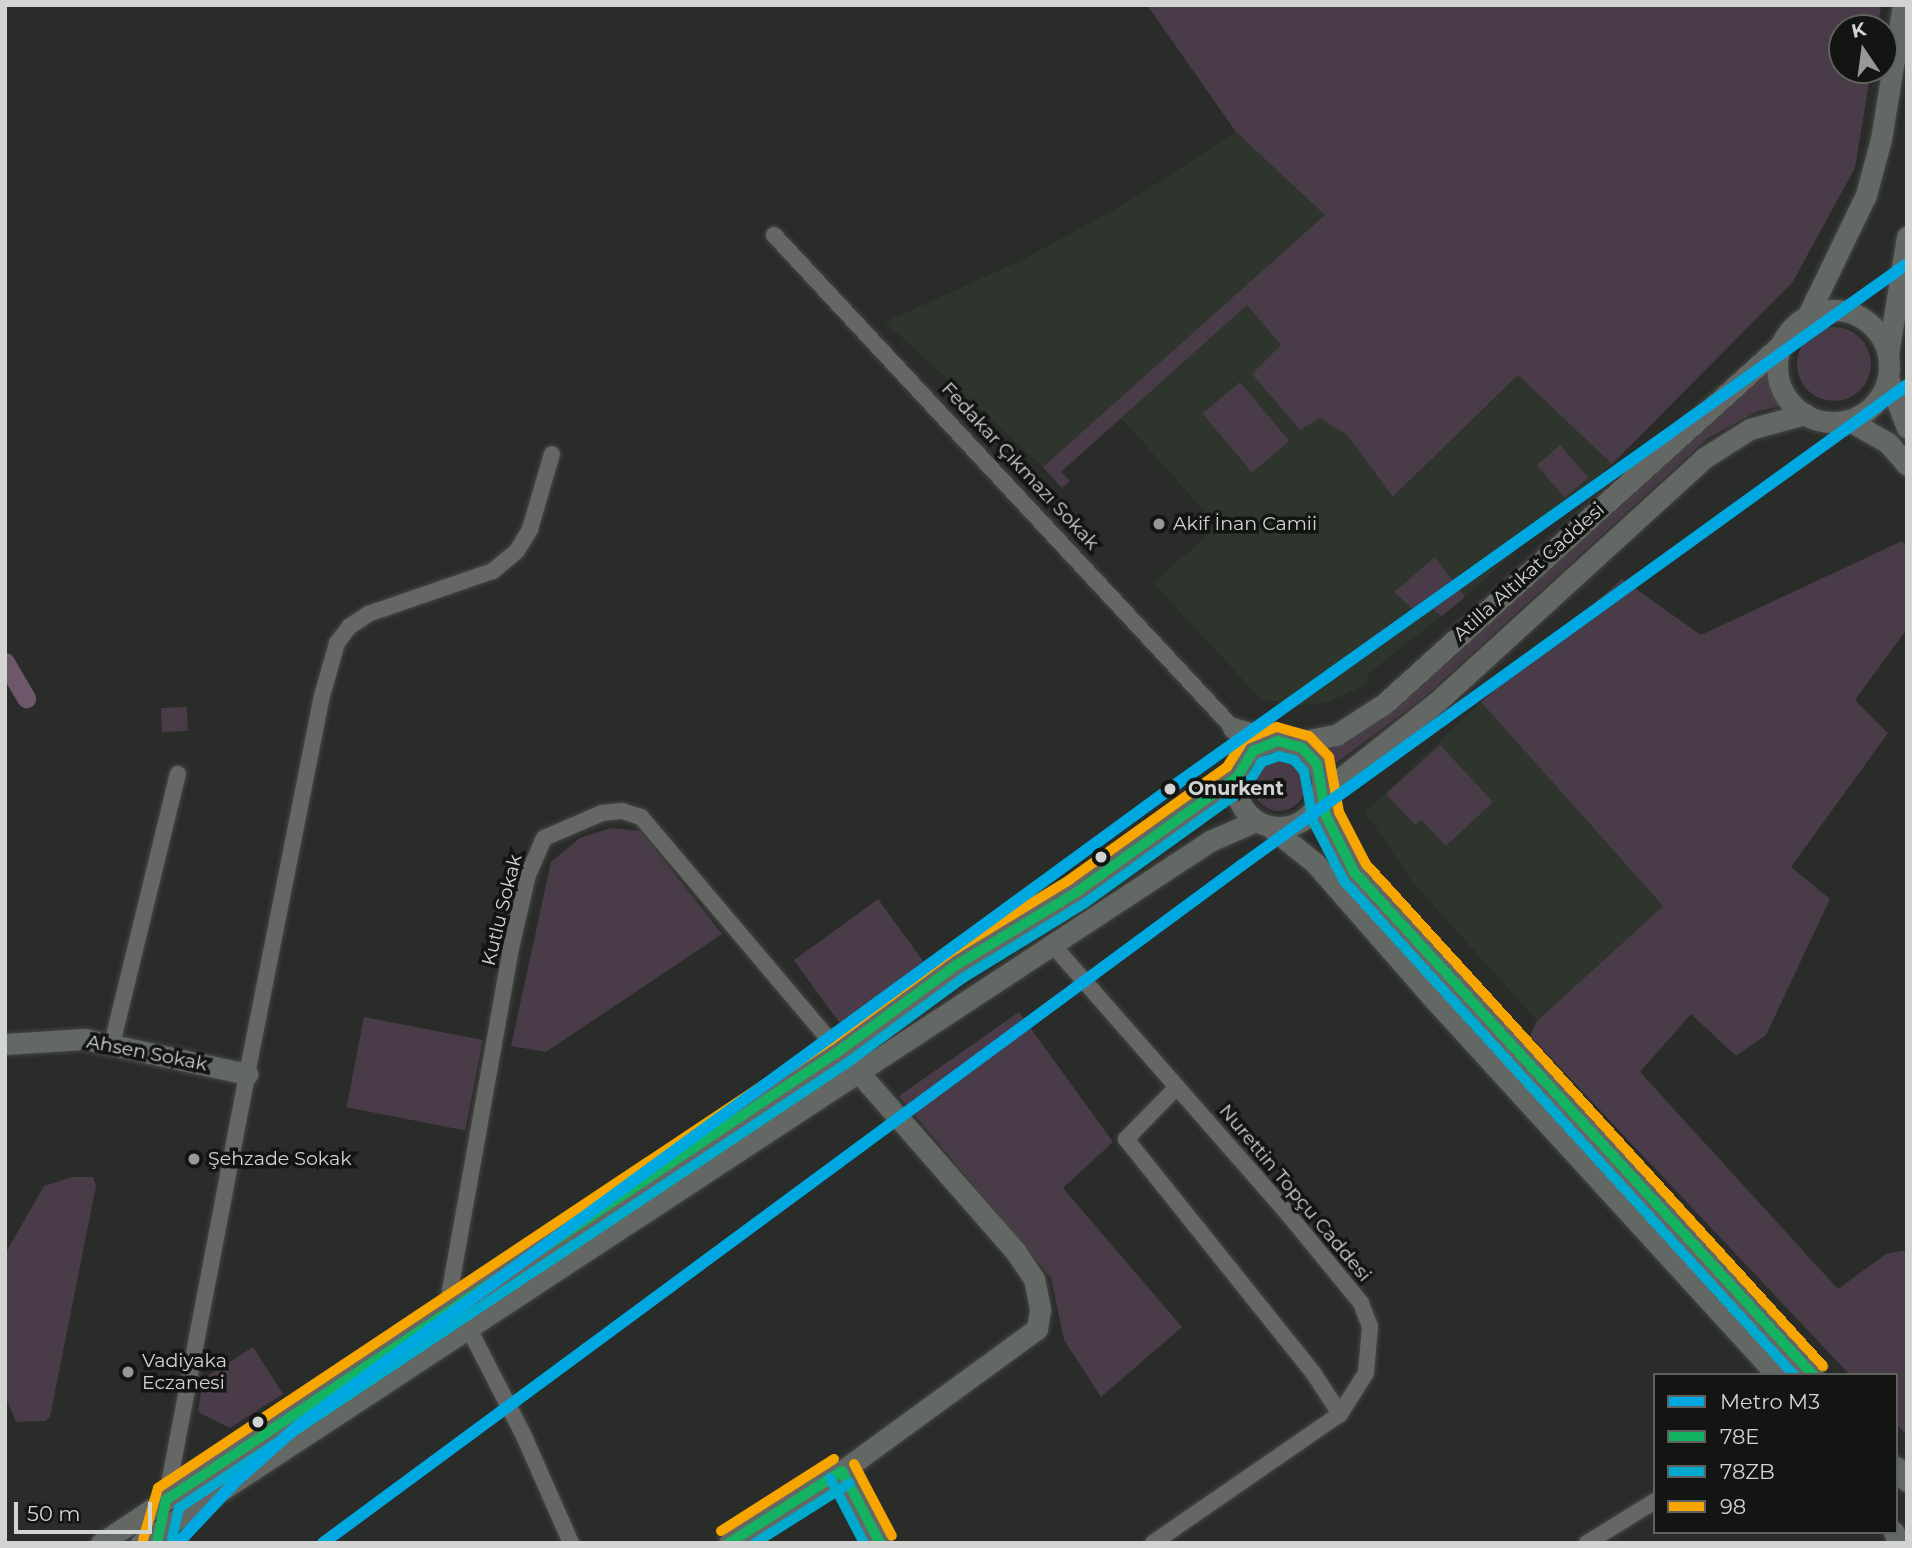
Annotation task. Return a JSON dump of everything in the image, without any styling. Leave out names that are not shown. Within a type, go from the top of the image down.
[{"type":"main road","points":[[1888,378],[1873,404],[1848,420],[1826,421],[1805,414],[1781,386],[1777,365],[1783,343],[1807,317],[1866,195],[1883,128],[1903,5]]},
{"type":"main road","points":[[1907,237],[1888,356],[1888,378],[1907,428]]},
{"type":"main road","points":[[1807,317],[1836,311],[1858,316],[1880,336],[1888,356]]},
{"type":"main road","name":"Atilla Altıkat Caddesi","points":[[1285,742],[1336,736],[1384,704],[1783,343]]},
{"type":"main road","name":"Atilla Altıkat Caddesi","points":[[1321,797],[1448,692],[1704,458],[1750,429],[1805,414]]},
{"type":"main road","points":[[1848,420],[1888,443],[1907,465]]},
{"type":"main road","points":[[1775,1373],[1430,995],[1315,863],[1263,824],[1239,800],[1239,772],[1233,728],[1285,742],[1317,764],[1321,797],[1354,872],[1811,1373]]},
{"type":"main road","points":[[101,1543],[839,1051],[954,966],[1077,892],[1239,772],[1253,751],[1285,742]]},
{"type":"main road","points":[[141,1543],[159,1536],[468,1327],[1210,841],[1263,824],[1296,824],[1321,797]]},
{"type":"main road","name":"Ahsen Sokak","points":[[5,1044],[60,1039],[112,1044],[247,1074]]},
{"type":"main road","points":[[729,1543],[842,1471],[1037,1329],[1040,1309],[1034,1279],[1016,1252],[839,1051]]},
{"type":"main road","points":[[842,1471],[880,1543]]},
{"type":"main road","points":[[159,1536],[166,1500]]},
{"type":"street","name":"Fedakar Çıkmazı Sokak","points":[[774,235],[1233,728]]},
{"type":"street","points":[[166,1500],[322,696],[338,643],[349,627],[368,614],[493,570],[517,551],[530,529],[552,454]]},
{"type":"street","points":[[112,1044],[178,774]]},
{"type":"street","name":"Kutlu Sokak","points":[[446,1313],[511,948],[528,875],[544,838],[602,813],[622,811],[640,817],[839,1051]]},
{"type":"street","name":"Nurettin Topçu Caddesi","points":[[1051,943],[1361,1303],[1371,1348],[1357,1393],[1340,1414],[1153,1543]]},
{"type":"street","points":[[1177,1087],[1126,1139],[1314,1374],[1340,1414]]},
{"type":"street","points":[[468,1327],[523,1434],[571,1543]]},
{"type":"street","points":[[1587,1543],[1653,1502]]},
{"type":"shaded area","points":[[1147,5],[1881,5],[1880,14],[1828,14],[1828,84],[1869,84],[1855,168],[1792,283],[1612,464],[1518,375],[1393,497],[1347,435],[1320,418],[1300,430],[1252,374],[1281,345],[1247,305],[1061,472],[1070,481],[1062,488],[1043,467],[1325,215],[1236,132]]},
{"type":"shaded area","points":[[1236,132],[1326,215],[1394,497],[1518,375],[1612,464],[1465,597],[1369,673],[1366,684],[1329,702],[1298,706],[1260,698],[1153,583],[1218,526],[1111,407],[1043,467],[885,322],[1024,259],[1123,205]]},
{"type":"shaded area","points":[[1827,327],[1841,327],[1855,333],[1865,343],[1871,364],[1869,378],[1855,395],[1841,401],[1827,401],[1813,395],[1803,385],[1797,371],[1797,357],[1803,343],[1813,333]]},
{"type":"shaded area","points":[[1768,369],[1780,406],[1756,412],[1708,438],[1422,699],[1332,766],[1322,748],[1349,738]]},
{"type":"shaded area","points":[[1240,382],[1289,441],[1252,472],[1202,413]]},
{"type":"shaded area","points":[[1560,445],[1588,477],[1565,498],[1537,465]]},
{"type":"shaded area","points":[[1902,541],[1907,547],[1907,629],[1855,700],[1888,733],[1791,867],[1830,899],[1766,1035],[1736,1056],[1691,1014],[1640,1072],[1838,1289],[1886,1254],[1907,1250],[1907,1435],[1898,1426],[1898,1373],[1848,1373],[1530,1036],[1537,1021],[1663,906],[1481,702],[1622,579],[1701,635]]},
{"type":"shaded area","points":[[1435,557],[1465,597],[1442,616],[1429,607],[1418,614],[1394,592]]},
{"type":"shaded area","points":[[1481,702],[1663,906],[1537,1021],[1411,880],[1365,812]]},
{"type":"shaded area","points":[[187,707],[188,731],[162,732],[161,708]]},
{"type":"shaded area","points":[[1440,745],[1493,802],[1446,846],[1421,820],[1415,825],[1386,794]]},
{"type":"shaded area","points":[[1279,757],[1298,765],[1306,784],[1298,803],[1279,811],[1260,803],[1252,784],[1260,765]]},
{"type":"shaded area","points":[[611,828],[641,831],[722,934],[546,1052],[511,1046],[551,862],[580,838]]},
{"type":"shaded area","points":[[878,899],[927,967],[843,1028],[794,960]]},
{"type":"shaded area","points":[[1019,1012],[1113,1142],[1063,1188],[1182,1327],[1101,1397],[1064,1340],[1051,1278],[899,1096]]},
{"type":"shaded area","points":[[364,1017],[483,1040],[465,1130],[346,1107]]},
{"type":"shaded area","points":[[72,1177],[93,1177],[96,1186],[50,1417],[45,1421],[16,1422],[5,1396],[5,1254],[44,1186]]},
{"type":"shaded area","points":[[253,1347],[283,1394],[230,1428],[198,1412],[203,1379]]},
{"type":"waterway","points":[[5,662],[26,698]]},
{"type":"metro line","name":"M3","points":[[178,1543],[235,1482],[299,1425],[1178,783],[1907,264]]},
{"type":"metro line","name":"M3","points":[[323,1543],[1242,865],[1907,385]]},
{"type":"transit line","name":"98","points":[[143,1540],[158,1488],[831,1040],[948,954],[1069,880],[1227,767],[1244,740],[1277,727],[1309,736],[1329,757],[1339,812],[1366,864],[1823,1366]]},
{"type":"transit line","name":"78E","points":[[157,1543],[166,1500],[839,1051],[955,966],[1077,892],[1237,777],[1253,751],[1278,741],[1302,748],[1317,764],[1326,816],[1354,872],[1811,1373]]},
{"type":"transit line","name":"78ZB","points":[[171,1543],[179,1508],[847,1063],[963,978],[1085,903],[1245,788],[1262,762],[1279,756],[1294,760],[1304,771],[1313,821],[1344,881],[1792,1373]]},
{"type":"transit line","name":"98","points":[[721,1531],[834,1459]]},
{"type":"transit line","name":"98","points":[[854,1464],[892,1536]]},
{"type":"transit line","name":"78E","points":[[842,1471],[880,1543]]},
{"type":"transit line","name":"78E","points":[[729,1543],[842,1471]]},
{"type":"transit line","name":"78ZB","points":[[830,1478],[864,1543]]},
{"type":"transit line","name":"78ZB","points":[[755,1543],[850,1483]]},
{"type":"place","name":"Akif İnan Camii","points":[[1159,524]]},
{"type":"place","name":"Onurkent","points":[[1170,789]]},
{"type":"place","name":"Şehzade Sokak","points":[[194,1159]]},
{"type":"place","name":"Vadiyaka Eczanesi","points":[[128,1372]]}]
